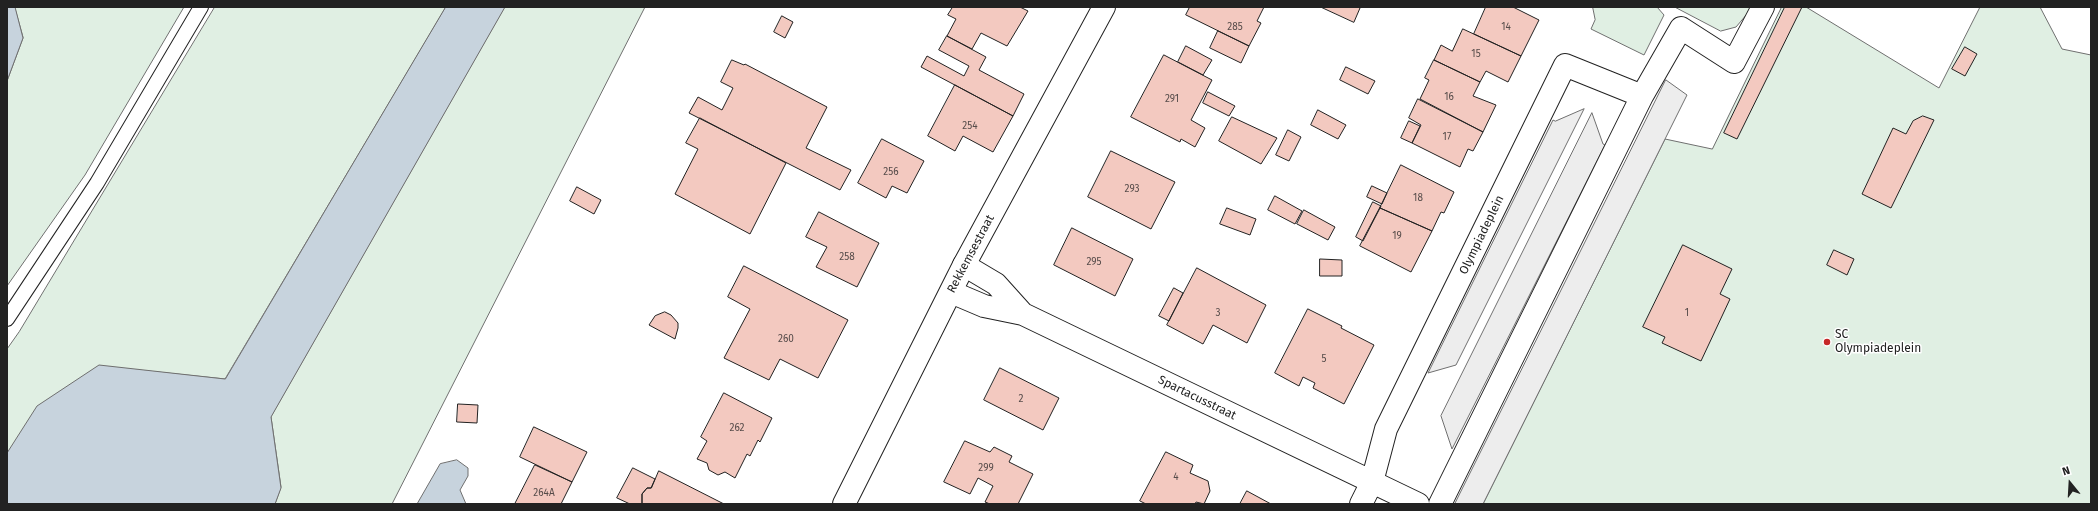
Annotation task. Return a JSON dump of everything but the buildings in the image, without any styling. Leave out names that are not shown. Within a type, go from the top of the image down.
[{"type":"street","name":"Rekkemsestraat","points":[[844,504],[964,265],[1104,7]]},
{"type":"street","points":[[1440,504],[1642,96],[1681,28],[1734,62],[1763,7]]},
{"type":"street","name":"Olympiadeplein","points":[[1362,504],[1372,482],[1386,429],[1566,65],[1642,96]]},
{"type":"street","name":"Spartacusstraat","points":[[964,265],[996,284],[1023,314]]},
{"type":"street","name":"Spartacusstraat","points":[[951,292],[984,306],[1023,314],[1372,482]]},
{"type":"street","points":[[1372,482],[1418,504]]},
{"type":"lane","points":[[7,319],[97,183],[201,7]]},
{"type":"green space","points":[[15,7],[184,7],[85,175],[7,286],[7,81],[23,38]]},
{"type":"green space","points":[[215,7],[446,7],[225,379],[99,366],[7,453],[7,349],[19,332]]},
{"type":"green space","points":[[505,7],[645,7],[392,504],[275,504],[281,487],[271,417]]},
{"type":"green space","points":[[1593,7],[1657,7],[1664,15],[1644,55],[1591,29],[1595,20]]},
{"type":"green space","points":[[1675,7],[1753,7],[1736,27],[1721,31]]},
{"type":"green space","name":"SC Olympiadeplein","points":[[1782,7],[1806,7],[1939,88],[1980,7],[2040,7],[2062,49],[2091,55],[2091,504],[1483,504],[1665,139],[1712,149]]},
{"type":"shaded area","points":[[7,7],[15,7],[23,38],[7,81]]},
{"type":"shaded area","points":[[446,7],[505,7],[271,417],[281,488],[275,504],[7,504],[7,453],[37,406],[99,365],[225,379]]},
{"type":"shaded area","points":[[1666,80],[1687,95],[1483,504],[1455,504]]},
{"type":"shaded area","points":[[1584,109],[1456,365],[1428,373],[1553,120],[1555,121]]},
{"type":"shaded area","points":[[1592,113],[1603,144],[1605,145],[1452,449],[1441,416]]},
{"type":"shaded area","points":[[457,460],[468,468],[468,476],[460,490],[466,504],[417,504],[440,464]]},
{"type":"place","name":"SC Olympiadeplein","points":[[1827,342]]}]
